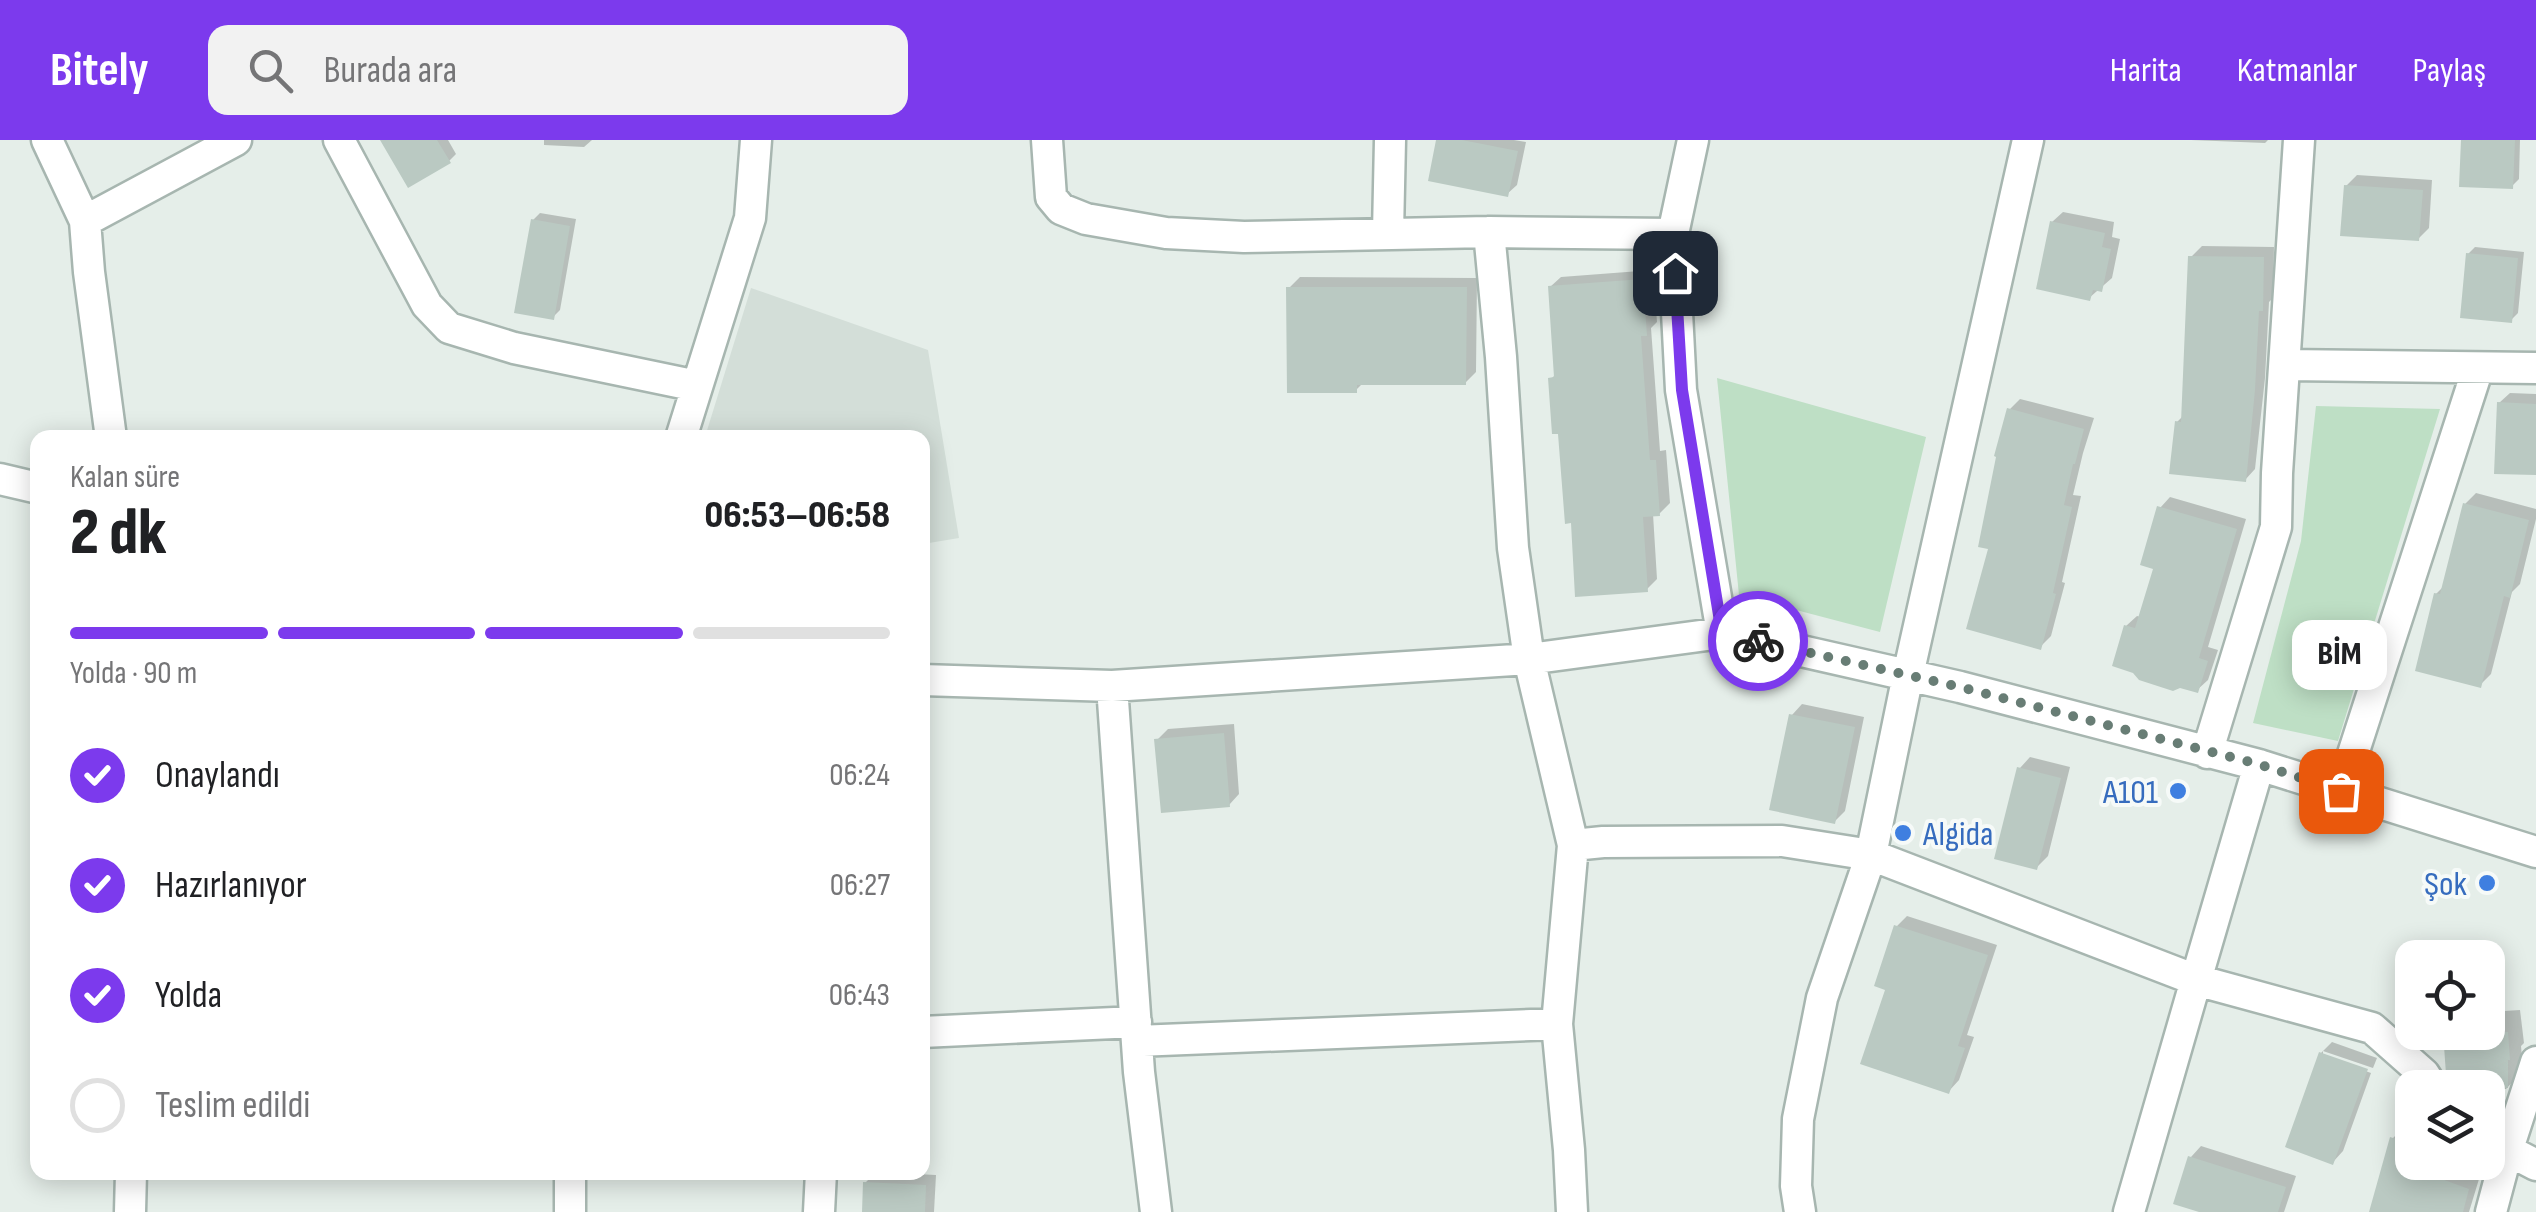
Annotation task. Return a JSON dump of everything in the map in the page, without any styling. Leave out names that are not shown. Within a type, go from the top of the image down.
[{"type":"street","points":[[47,140],[85,222],[110,430]]},
{"type":"street","points":[[85,222],[236,140]]},
{"type":"street","points":[[339,140],[427,305],[450,328],[514,348],[697,386]]},
{"type":"street","points":[[683,430],[750,218],[756,140]]},
{"type":"street","points":[[1047,140],[1051,197],[1062,210],[1086,219],[1166,233],[1244,237],[1489,232],[1672,234]]},
{"type":"street","points":[[1388,234],[1390,140]]},
{"type":"street","points":[[1693,140],[1672,234],[1682,390],[1722,633]]},
{"type":"street","points":[[1800,1212],[1796,1186],[1798,1119],[1822,998],[1871,854],[2028,140]]},
{"type":"street","points":[[2207,753],[2276,527],[2299,140]]},
{"type":"street","points":[[1489,232],[1513,548],[1529,659],[1573,845],[1557,1024],[1572,1212]]},
{"type":"street","points":[[2285,365],[2536,368]]},
{"type":"street","points":[[2341,791],[2478,368]]},
{"type":"street","points":[[0,479],[30,486]]},
{"type":"street","points":[[930,680],[1112,686],[1529,659],[1722,633],[1908,675],[2258,764],[2536,852]]},
{"type":"street","points":[[1112,686],[1136,1032],[1156,1212]]},
{"type":"street","points":[[2129,1212],[2258,764]]},
{"type":"street","points":[[1573,845],[1782,841],[1871,854],[2196,980],[2372,1028],[2419,1070]]},
{"type":"street","points":[[930,1032],[1557,1024]]},
{"type":"street","points":[[2505,1129],[2536,1062]]},
{"type":"street","points":[[2505,1150],[2536,1165]]},
{"type":"street","points":[[130,1180],[130,1212]]},
{"type":"street","points":[[570,1180],[570,1212]]},
{"type":"street","points":[[819,1212],[820,1180]]},
{"type":"street","points":[[2491,1212],[2494,1180]]},
{"type":"shaded area","points":[[751,288],[928,350],[959,538],[930,543],[930,430],[707,430]]},
{"type":"green space","points":[[1717,378],[1926,437],[1880,632],[1739,595]]},
{"type":"green space","points":[[2316,406],[2440,409],[2338,741],[2253,723],[2301,541]]},
{"type":"building","points":[[380,140],[437,140],[451,163],[408,188]]},
{"type":"building","points":[[1436,140],[1462,140],[1518,151],[1508,197],[1428,181]]},
{"type":"building","points":[[2461,140],[2515,140],[2513,189],[2459,187]]},
{"type":"building","points":[[2344,185],[2423,190],[2419,241],[2340,236]]},
{"type":"building","points":[[531,219],[570,226],[554,320],[514,313]]},
{"type":"building","points":[[2050,221],[2105,233],[2102,247],[2111,249],[2102,292],[2093,290],[2090,301],[2036,289]]},
{"type":"building","points":[[2466,253],[2518,258],[2512,323],[2460,318]]},
{"type":"building","points":[[2188,256],[2264,257],[2263,311],[2259,311],[2246,482],[2169,474],[2175,421],[2181,422]]},
{"type":"building","points":[[1643,279],[1647,336],[1641,336],[1650,460],[1656,460],[1660,516],[1643,517],[1648,592],[1575,597],[1571,523],[1565,524],[1558,434],[1552,434],[1548,378],[1554,377],[1548,286]]},
{"type":"building","points":[[1286,287],[1467,287],[1466,385],[1357,385],[1357,393],[1287,393]]},
{"type":"building","points":[[2497,402],[2536,404],[2536,475],[2494,474]]},
{"type":"building","points":[[2007,408],[2084,429],[2064,505],[2072,507],[2041,650],[1966,629],[1988,549],[1978,547]]},
{"type":"building","points":[[2463,503],[2529,520],[2510,598],[2504,596],[2481,688],[2415,671],[2434,593],[2440,594]]},
{"type":"building","points":[[2157,506],[2237,529],[2199,658],[2208,661],[2198,693],[2180,688],[2173,691],[2112,666],[2124,625],[2135,628],[2153,569],[2140,565]]},
{"type":"building","points":[[1789,714],[1855,727],[1835,824],[1769,810]]},
{"type":"building","points":[[1224,733],[1230,807],[1161,813],[1154,739]]},
{"type":"building","points":[[2017,767],[2061,778],[2037,870],[1994,859]]},
{"type":"building","points":[[1894,925],[1988,955],[1958,1046],[1965,1048],[1949,1094],[1860,1064],[1885,990],[1874,986]]},
{"type":"building","points":[[2508,1032],[2508,1088],[2505,1070],[2446,1070],[2444,1050],[2505,1050]]},
{"type":"building","points":[[2319,1052],[2368,1069],[2333,1165],[2285,1147]]},
{"type":"building","points":[[2390,1137],[2395,1139],[2395,1180],[2444,1180],[2469,1189],[2463,1212],[2369,1212]]},
{"type":"building","points":[[2188,1156],[2286,1187],[2278,1212],[2199,1212],[2173,1204]]},
{"type":"building","points":[[863,1182],[926,1185],[925,1212],[862,1212]]},
{"type":"way so far","points":[[1758,641],[1960,687],[2258,764],[2341,791]]},
{"type":"place","name":"A101","points":[[2178,791]]},
{"type":"place","name":"BİM","points":[[2341,791]]},
{"type":"place","name":"Algida","points":[[1903,833]]},
{"type":"place","name":"Şok","points":[[2487,883]]},
{"type":"route","points":[[1675,273],[1682,390],[1722,633],[1758,641]]}]
